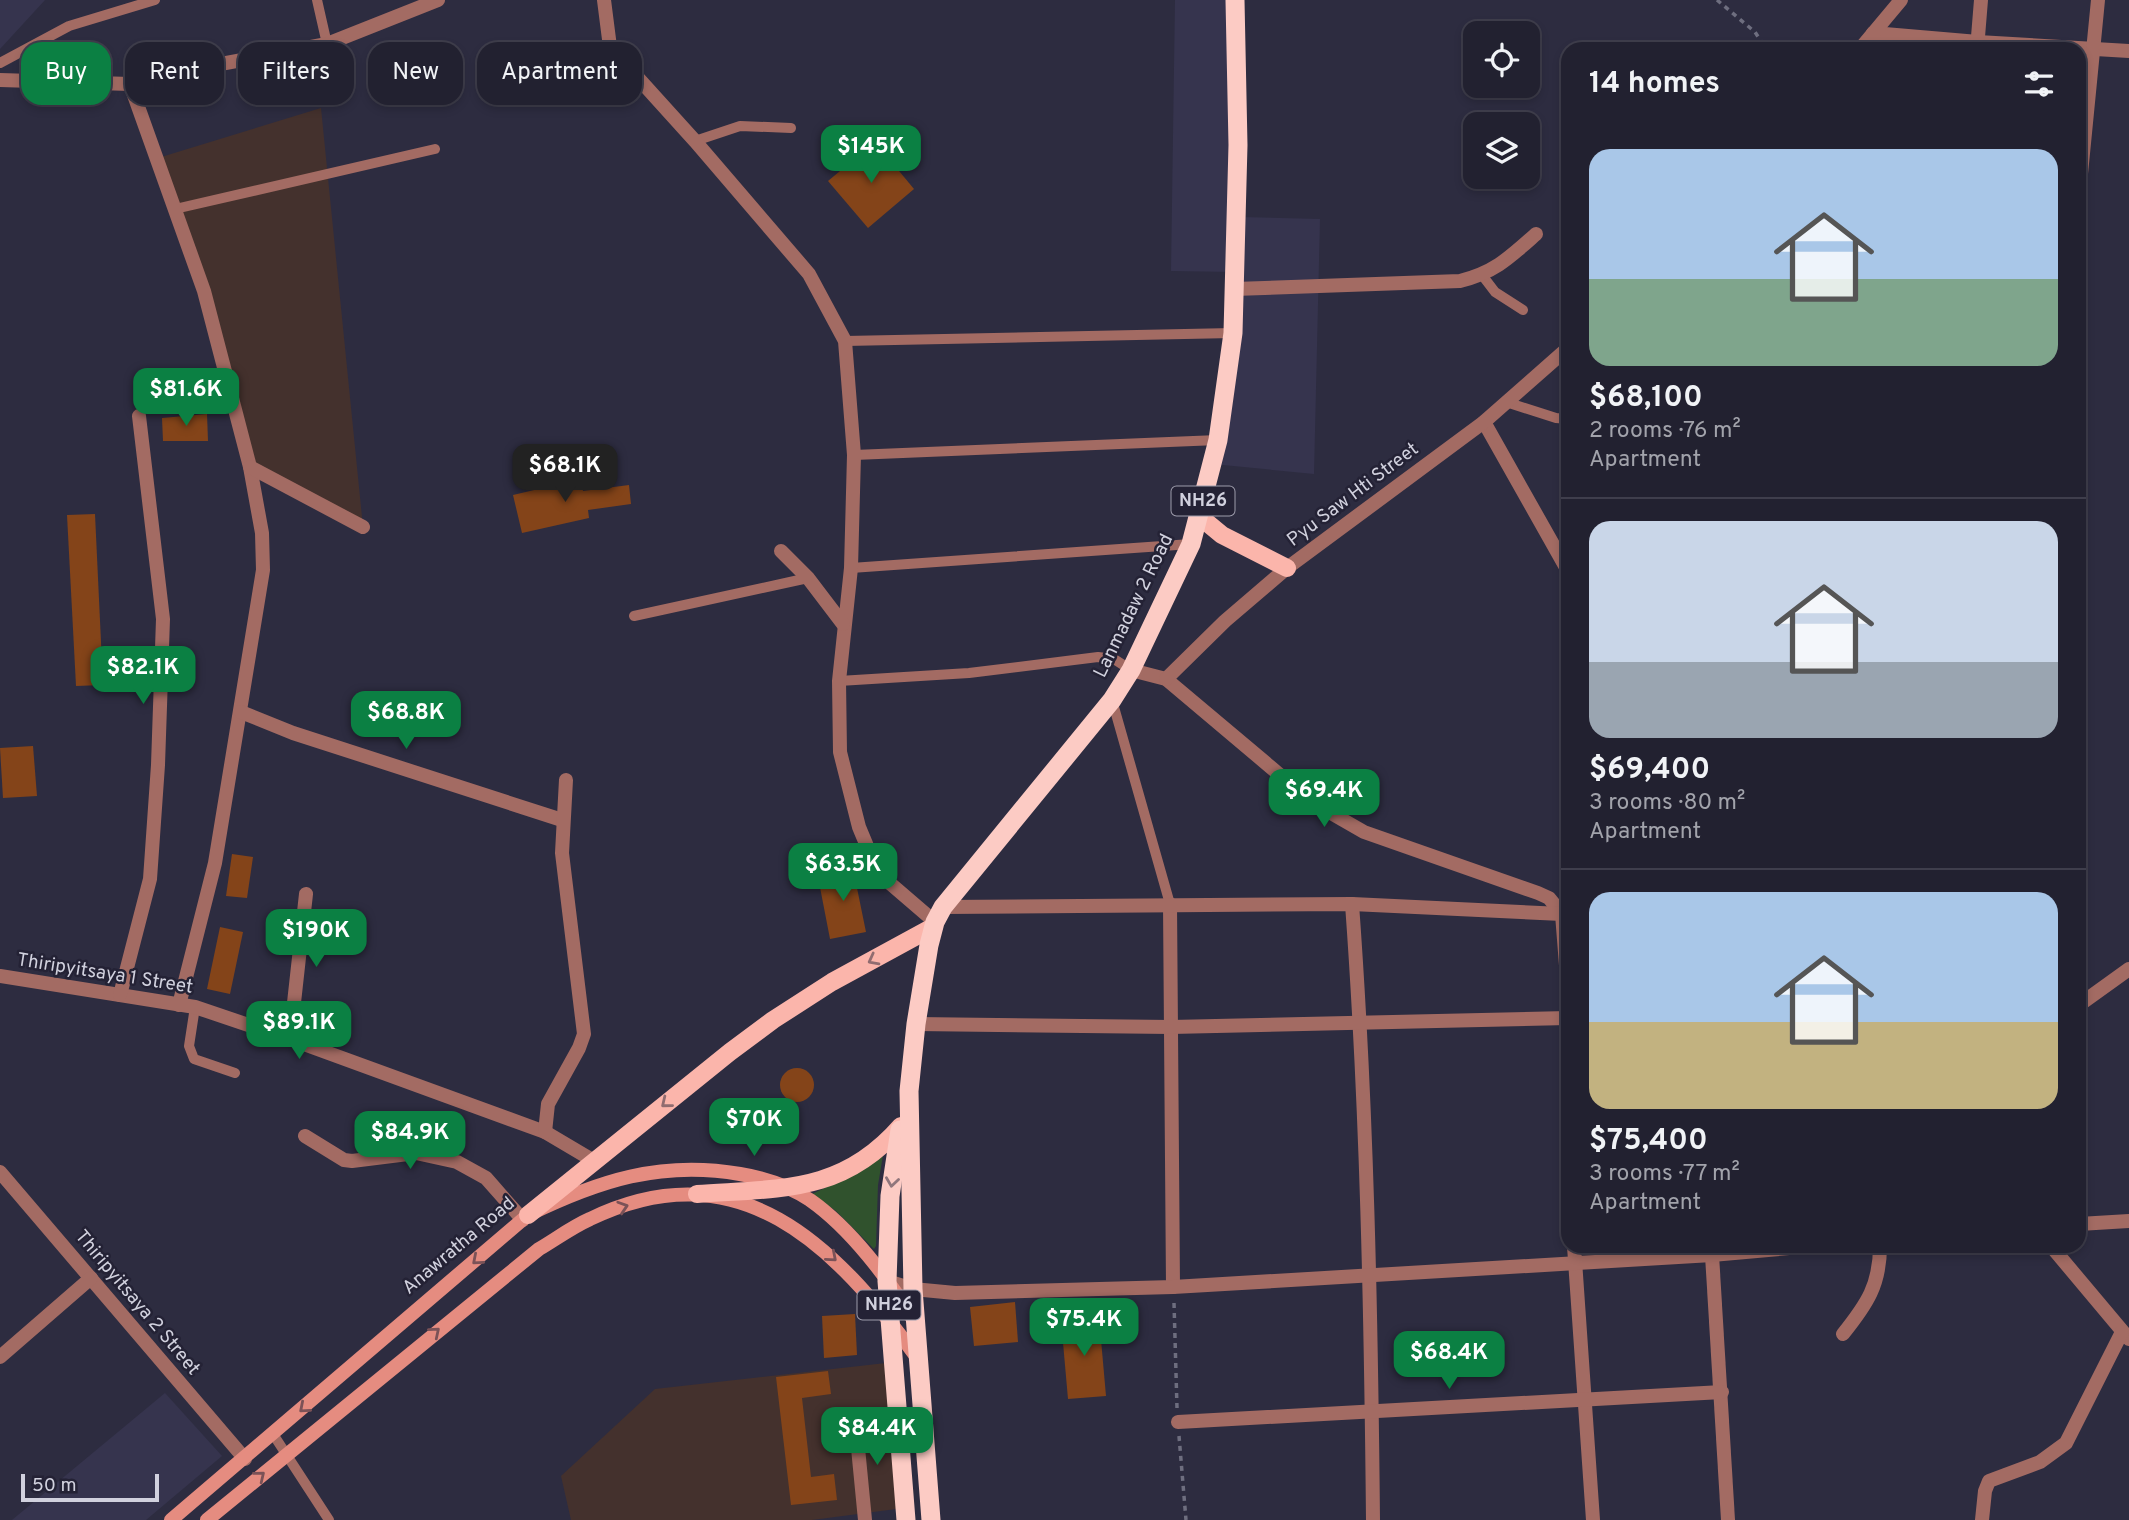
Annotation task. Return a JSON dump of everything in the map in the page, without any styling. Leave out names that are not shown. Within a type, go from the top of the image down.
[{"type":"highway","name":"Lanmadaw 2 Road","points":[[937,919],[1112,700],[1131,670],[1191,544],[1218,440],[1233,332],[1238,145],[1236,0]]},
{"type":"highway","name":"NH26","points":[[906,1520],[887,1281],[890,1196],[909,1091],[916,1024],[937,919]]},
{"type":"highway","name":"Anawratha Road","points":[[909,1091],[912,1289],[931,1520]]},
{"type":"main road","points":[[1199,516],[1222,535],[1287,568]]},
{"type":"main road","points":[[526,1218],[730,1052],[832,982],[937,919]]},
{"type":"main road","points":[[207,1520],[539,1249],[590,1219],[627,1205],[663,1197],[787,1187],[829,1179],[876,1152],[901,1126]]},
{"type":"main road","name":"Anawratha Road","points":[[171,1520],[526,1218],[568,1196],[602,1183],[642,1173],[703,1168],[749,1175],[787,1187],[810,1200],[834,1220],[887,1281],[915,1323]]},
{"type":"main road","points":[[698,1194],[744,1203],[781,1219],[830,1254],[862,1287],[918,1359]]},
{"type":"street","points":[[332,42],[438,0]]},
{"type":"street","points":[[604,0],[610,47],[809,274],[845,341],[854,454],[851,568],[839,681],[840,752],[859,827],[874,863],[885,879],[937,919],[1170,904],[1352,904],[1561,914]]},
{"type":"street","points":[[1866,42],[1901,0]]},
{"type":"street","points":[[1977,42],[1981,0]]},
{"type":"street","points":[[2086,131],[2098,0]]},
{"type":"street","points":[[1873,33],[1945,42]]},
{"type":"street","points":[[2086,49],[2129,51]]},
{"type":"street","points":[[0,80],[125,84]]},
{"type":"street","points":[[138,105],[204,291],[250,467],[262,533],[263,570],[215,863],[179,1004]]},
{"type":"street","points":[[1234,289],[1460,281],[1482,275],[1501,264],[1536,234]]},
{"type":"street","name":"Pyu Saw Hti Street","points":[[1166,679],[1225,621],[1287,568],[1484,422],[1561,354]]},
{"type":"street","points":[[120,995],[150,879],[159,751],[163,619],[139,416]]},
{"type":"street","points":[[1484,422],[1561,559]]},
{"type":"street","points":[[250,467],[363,527]]},
{"type":"street","points":[[781,551],[808,578],[844,624]]},
{"type":"street","points":[[1131,670],[1166,679],[1324,809],[1364,832],[1538,893],[1549,898],[1561,913]]},
{"type":"street","points":[[240,712],[293,733],[562,820]]},
{"type":"street","points":[[545,1132],[548,1104],[584,1034],[562,853],[566,779]]},
{"type":"street","points":[[290,1039],[306,894]]},
{"type":"street","points":[[1170,904],[1173,1287]]},
{"type":"street","points":[[1352,904],[1361,1022],[1370,1275],[1373,1520]]},
{"type":"street","points":[[2086,1000],[2129,969]]},
{"type":"street","name":"Thiripyitsaya 1 Street","points":[[0,976],[195,1007],[545,1132],[594,1161]]},
{"type":"street","points":[[2109,984],[2129,986]]},
{"type":"street","points":[[916,1024],[1171,1027],[1561,1018]]},
{"type":"street","points":[[305,1136],[344,1160],[416,1153],[457,1162],[486,1178],[526,1218]]},
{"type":"street","name":"Thiripyitsaya 2 Street","points":[[0,1172],[244,1459]]},
{"type":"street","points":[[2086,1223],[2129,1220]]},
{"type":"street","points":[[1574,1253],[1593,1520]]},
{"type":"street","points":[[887,1281],[912,1289],[955,1293],[1173,1287],[1734,1253]]},
{"type":"street","points":[[1843,1334],[1872,1293],[1880,1264],[1880,1253]]},
{"type":"street","points":[[1982,1520],[1989,1480],[2040,1462],[2066,1443],[2125,1335],[2056,1253]]},
{"type":"street","points":[[1712,1255],[1728,1520]]},
{"type":"street","points":[[0,1357],[91,1278]]},
{"type":"street","points":[[1178,1422],[1722,1392]]},
{"type":"street","points":[[855,1417],[865,1520]]},
{"type":"lane","points":[[0,63],[69,26],[155,0]]},
{"type":"lane","points":[[317,0],[327,42]]},
{"type":"lane","points":[[695,141],[740,126],[791,128]]},
{"type":"lane","points":[[175,209],[435,149]]},
{"type":"lane","points":[[1482,275],[1494,292],[1523,310]]},
{"type":"lane","points":[[845,341],[1233,332]]},
{"type":"lane","points":[[1506,402],[1561,418]]},
{"type":"lane","points":[[854,454],[1218,440]]},
{"type":"lane","points":[[851,568],[1191,544]]},
{"type":"lane","points":[[634,616],[808,578]]},
{"type":"lane","points":[[839,681],[969,673],[1098,657],[1114,659],[1131,670]]},
{"type":"lane","points":[[1112,700],[1170,904]]},
{"type":"lane","points":[[195,1007],[190,1046],[194,1059],[235,1073]]},
{"type":"lane","points":[[274,1434],[329,1520]]},
{"type":"path","points":[[1717,0],[1755,32],[1761,42]]},
{"type":"path","points":[[1173,1287],[1178,1422],[1186,1520]]},
{"type":"shaded area","points":[[0,0],[45,0],[0,49]]},
{"type":"shaded area","points":[[1175,0],[1241,0],[1240,217],[1320,219],[1314,474],[1213,464],[1237,272],[1171,271]]},
{"type":"shaded area","points":[[321,108],[363,527],[250,467],[158,158]]},
{"type":"shaded area","points":[[886,1363],[904,1508],[812,1520],[571,1520],[561,1476],[655,1389]]},
{"type":"shaded area","points":[[165,1393],[222,1456],[146,1520],[12,1520]]},
{"type":"green space","points":[[883,1155],[878,1185],[874,1249],[836,1211],[812,1194],[865,1169]]},
{"type":"building","points":[[875,142],[914,189],[868,228],[828,181]]},
{"type":"building","points":[[207,414],[208,441],[163,441],[162,418]]},
{"type":"building","points":[[581,479],[583,491],[629,485],[631,504],[588,510],[589,518],[522,533],[513,495]]},
{"type":"building","points":[[95,514],[103,685],[76,686],[67,515]]},
{"type":"building","points":[[33,746],[37,796],[3,798],[0,748]]},
{"type":"building","points":[[232,854],[253,857],[247,898],[226,896]]},
{"type":"building","points":[[859,869],[863,887],[857,888],[866,932],[830,939],[818,877]]},
{"type":"building","points":[[220,927],[243,932],[230,994],[207,989]]},
{"type":"building","points":[[797,1068],[809,1073],[814,1085],[809,1097],[797,1102],[785,1097],[780,1085],[785,1073]]},
{"type":"building","points":[[1015,1302],[1018,1342],[974,1346],[970,1307]]},
{"type":"building","points":[[855,1314],[857,1355],[824,1358],[822,1316]]},
{"type":"building","points":[[1099,1317],[1106,1396],[1068,1399],[1061,1320]]},
{"type":"building","points":[[828,1371],[831,1394],[802,1398],[811,1477],[834,1474],[837,1500],[791,1505],[776,1377]]}]
